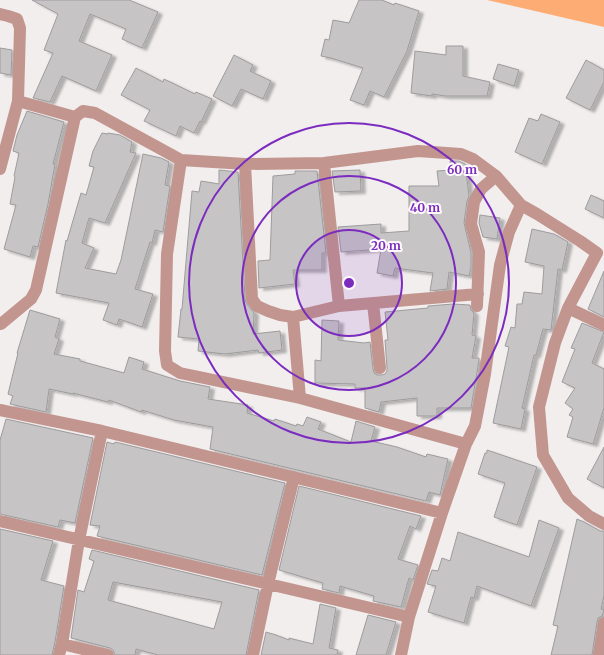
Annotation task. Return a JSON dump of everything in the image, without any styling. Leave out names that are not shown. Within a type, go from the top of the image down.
[{"type":"street","points":[[0,14],[17,19],[20,28],[18,101],[0,169]]},
{"type":"street","points":[[18,101],[75,117]]},
{"type":"street","points":[[0,326],[31,299],[36,290],[75,117],[84,111],[95,113],[181,160],[246,164],[324,163],[418,151],[461,154],[473,159],[496,176],[521,205],[600,253],[568,308],[555,343],[539,407],[543,455],[568,498],[589,516],[604,524]]},
{"type":"street","points":[[181,160],[167,254],[165,350],[167,365],[180,373],[300,398],[466,444]]},
{"type":"street","points":[[324,163],[339,306]]},
{"type":"street","points":[[246,164],[252,299],[257,306],[268,312],[280,316],[293,317],[339,306],[373,303],[478,300],[479,252],[471,224],[474,202],[481,188],[496,176]]},
{"type":"street","points":[[401,655],[409,617],[442,513],[466,444],[475,426],[485,374],[500,265],[509,232],[521,205]]},
{"type":"street","points":[[373,303],[380,368]]},
{"type":"street","points":[[568,308],[604,325]]},
{"type":"street","points":[[293,317],[300,398]]},
{"type":"street","points":[[0,410],[102,431],[442,513]]},
{"type":"street","points":[[102,431],[79,540],[61,649],[108,655]]},
{"type":"street","points":[[253,655],[268,584],[294,477]]},
{"type":"street","points":[[0,521],[409,617]]},
{"type":"street","points":[[599,655],[604,623]]},
{"type":"shaded area","points":[[487,0],[604,0],[604,27]]},
{"type":"building","points":[[32,0],[129,0],[158,12],[142,48],[122,39],[126,29],[90,14],[79,41],[112,55],[96,91],[62,76],[50,102],[33,98],[53,53],[44,50],[58,14]]},
{"type":"building","points":[[359,0],[382,0],[394,5],[395,3],[419,11],[407,51],[384,97],[370,91],[364,105],[350,100],[363,68],[321,56],[325,39],[329,40],[333,20],[349,23]]},
{"type":"building","points":[[446,46],[463,46],[463,76],[490,82],[487,96],[445,96],[432,94],[432,96],[411,93],[415,51],[446,55]]},
{"type":"building","points":[[0,48],[12,50],[11,75],[0,73]]},
{"type":"building","points":[[234,55],[253,65],[250,71],[271,81],[263,99],[241,89],[232,106],[213,96]]},
{"type":"building","points":[[586,60],[604,70],[604,82],[590,110],[566,98]]},
{"type":"building","points":[[498,64],[519,70],[514,86],[493,79]]},
{"type":"building","points":[[136,68],[163,82],[164,79],[195,94],[196,92],[212,99],[194,133],[180,126],[176,136],[144,121],[150,110],[121,95]]},
{"type":"building","points":[[27,111],[64,122],[53,164],[55,164],[48,204],[38,247],[33,246],[30,257],[4,249],[16,205],[10,204],[19,153],[13,151],[17,135]]},
{"type":"building","points":[[541,114],[560,122],[542,164],[515,152],[529,118],[538,121]]},
{"type":"building","points":[[102,133],[120,135],[132,142],[130,152],[136,153],[105,223],[89,218],[82,243],[94,248],[85,268],[116,274],[121,260],[143,154],[161,158],[169,162],[165,185],[170,186],[163,232],[155,230],[152,243],[150,242],[135,289],[153,294],[142,327],[119,319],[117,325],[103,320],[109,303],[56,293],[66,240],[67,241],[81,193],[86,195],[94,167],[89,166],[93,151]]},
{"type":"building","points":[[450,161],[459,161],[465,164],[469,196],[464,223],[471,253],[471,267],[469,276],[449,272],[447,289],[430,291],[433,273],[395,268],[393,276],[377,273],[381,249],[341,252],[338,227],[381,224],[381,233],[409,231],[409,186],[439,186],[437,171],[451,170]]},
{"type":"building","points":[[219,170],[238,172],[245,299],[246,303],[254,313],[253,334],[280,331],[282,350],[259,353],[258,350],[225,354],[198,351],[199,339],[178,337],[182,309],[192,191],[199,192],[201,181],[219,184]]},
{"type":"building","points":[[360,170],[361,191],[335,192],[332,171]]},
{"type":"building","points":[[295,171],[317,171],[326,253],[322,253],[322,270],[293,270],[295,284],[259,288],[258,261],[270,260],[273,176],[295,174]]},
{"type":"building","points":[[591,195],[604,201],[604,218],[585,209]]},
{"type":"building","points":[[480,215],[500,218],[497,239],[483,237],[479,223]]},
{"type":"building","points":[[532,229],[554,234],[568,242],[562,270],[558,269],[551,330],[543,329],[536,355],[534,355],[522,408],[525,409],[521,429],[493,423],[509,347],[505,346],[511,327],[515,328],[517,304],[522,304],[524,292],[542,294],[544,266],[525,262]]},
{"type":"building","points":[[604,271],[604,317],[588,309]]},
{"type":"building","points":[[453,304],[470,305],[471,310],[474,313],[472,335],[476,336],[472,358],[479,358],[479,360],[471,408],[437,408],[437,416],[417,416],[417,398],[381,402],[379,412],[365,408],[365,388],[355,388],[355,384],[315,383],[315,360],[321,361],[322,320],[339,321],[338,340],[364,343],[370,342],[374,373],[381,375],[385,374],[387,371],[385,340],[388,340],[385,312]]},
{"type":"building","points":[[30,310],[60,319],[55,337],[59,339],[54,354],[80,359],[80,361],[124,373],[129,357],[144,362],[142,369],[180,381],[210,387],[208,399],[248,405],[247,413],[274,421],[275,419],[296,426],[297,424],[303,426],[307,417],[321,422],[318,429],[351,442],[356,421],[375,427],[371,441],[397,447],[426,457],[427,454],[448,459],[440,495],[429,492],[426,501],[210,449],[213,427],[174,420],[142,410],[141,412],[109,400],[108,402],[73,393],[49,389],[46,412],[10,404],[13,396],[8,394],[17,353]]},
{"type":"building","points":[[582,323],[604,332],[592,363],[604,369],[604,408],[593,444],[567,437],[573,417],[569,415],[573,409],[565,403],[575,388],[562,382],[575,349],[571,348]]},
{"type":"building","points":[[6,419],[93,438],[75,523],[60,520],[58,527],[0,514],[0,440]]},
{"type":"building","points":[[107,442],[114,444],[115,442],[285,483],[262,575],[97,536],[100,526],[90,525]]},
{"type":"building","points":[[604,447],[604,488],[587,479]]},
{"type":"building","points":[[487,450],[537,467],[517,525],[494,517],[505,483],[478,474]]},
{"type":"building","points":[[299,486],[421,516],[416,529],[410,526],[398,559],[418,565],[413,580],[409,578],[401,607],[373,601],[374,596],[340,586],[339,593],[322,589],[323,583],[279,570]]},
{"type":"building","points":[[577,519],[600,531],[604,531],[604,595],[601,609],[604,610],[602,616],[598,618],[592,655],[551,655],[558,626],[553,625]]},
{"type":"building","points":[[539,520],[559,528],[531,606],[477,586],[474,598],[471,597],[464,623],[428,612],[436,586],[427,584],[432,570],[438,571],[442,558],[450,561],[458,532],[529,557]]},
{"type":"building","points":[[0,529],[53,541],[41,580],[64,586],[52,655],[0,655]]},
{"type":"building","points":[[92,550],[259,590],[246,655],[158,655],[136,649],[135,655],[115,655],[113,650],[110,648],[71,638],[78,590],[84,592],[94,561],[89,559]],"holes":[[[113,582],[222,602],[214,629],[108,600]]]},
{"type":"building","points":[[320,604],[336,608],[329,648],[338,650],[337,655],[261,655],[266,632],[289,640],[289,638],[313,644]]},
{"type":"building","points":[[368,615],[396,622],[386,655],[356,655]]}]
